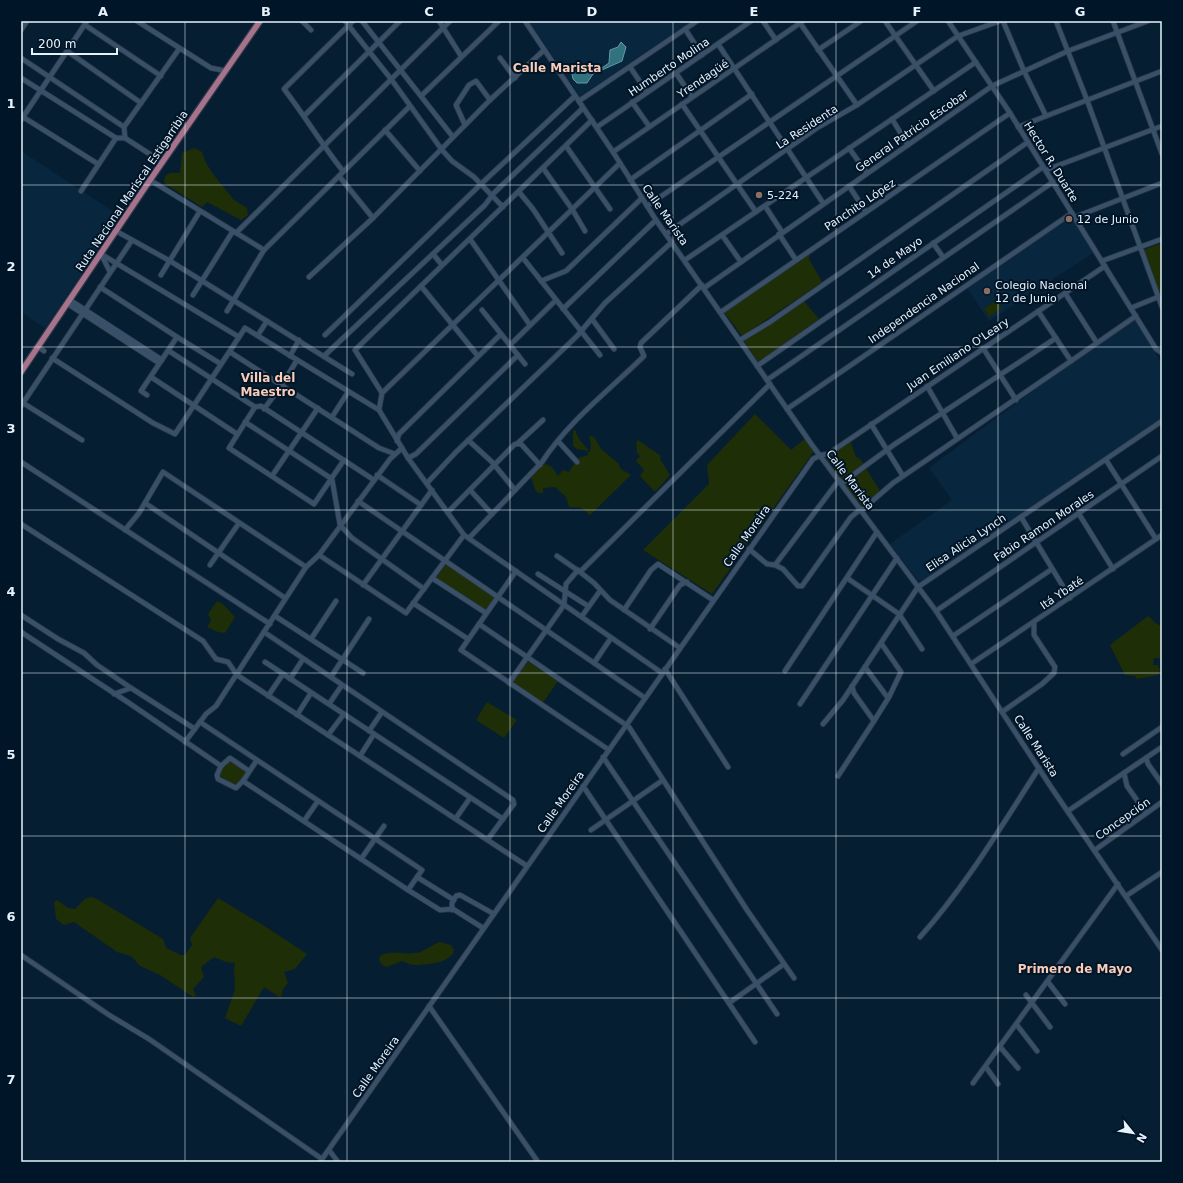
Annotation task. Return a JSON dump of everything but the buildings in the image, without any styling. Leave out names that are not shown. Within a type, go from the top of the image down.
[{"type":"main road","name":"Ruta Nacional Mariscal Estigarribia","points":[[21,372],[162,162],[260,21]]},
{"type":"street","points":[[21,30],[26,21]]},
{"type":"street","points":[[137,21],[211,68],[226,71]]},
{"type":"street","points":[[302,21],[311,30]]},
{"type":"street","points":[[345,21],[391,78],[442,150],[452,161],[481,184],[503,207]]},
{"type":"street","points":[[343,171],[323,146],[305,115],[284,90],[353,21]]},
{"type":"street","points":[[362,21],[453,137]]},
{"type":"street","points":[[305,115],[400,21]]},
{"type":"street","points":[[439,21],[461,56]]},
{"type":"street","points":[[193,294],[201,280],[235,232],[450,21]]},
{"type":"street","points":[[421,96],[499,21]]},
{"type":"street","name":"Calle Marista","points":[[525,21],[543,51],[592,120],[656,220],[812,445],[936,610],[1039,768],[1162,950]]},
{"type":"street","points":[[578,101],[697,21]]},
{"type":"street","name":"Humberto Molina","points":[[596,127],[751,21]]},
{"type":"street","points":[[763,21],[776,40]]},
{"type":"street","points":[[818,50],[861,21]]},
{"type":"street","points":[[885,21],[934,91]]},
{"type":"street","points":[[647,206],[917,21]]},
{"type":"street","name":"Hector R. Duarte","points":[[948,21],[1010,113],[1156,349],[1161,352]]},
{"type":"street","name":"La Residenta","points":[[666,234],[788,150],[817,128],[857,105],[958,36],[1000,21]]},
{"type":"street","points":[[1003,21],[1024,72],[1046,116]]},
{"type":"street","points":[[1056,21],[1105,148],[1162,307]]},
{"type":"street","points":[[1113,21],[1162,154]]},
{"type":"street","name":"General Patricio Escobar","points":[[558,441],[644,356],[640,347],[641,343],[703,286],[741,262],[780,233],[992,86],[1068,51],[1148,21]]},
{"type":"street","points":[[801,22],[818,50],[857,105]]},
{"type":"street","name":"Yrendagüé","points":[[613,152],[801,22]]},
{"type":"street","points":[[98,164],[22,118],[86,23],[161,76]]},
{"type":"street","points":[[685,29],[702,55]]},
{"type":"street","points":[[718,44],[823,203]]},
{"type":"street","points":[[125,138],[124,127],[179,49]]},
{"type":"street","points":[[68,51],[141,103]]},
{"type":"street","points":[[309,277],[373,218],[490,100],[543,51]]},
{"type":"street","points":[[21,58],[124,127]]},
{"type":"street","points":[[500,58],[514,78]]},
{"type":"street","points":[[685,260],[976,62]]},
{"type":"street","points":[[630,67],[647,92]]},
{"type":"street","points":[[1018,127],[1162,71]]},
{"type":"street","points":[[676,73],[692,97]]},
{"type":"street","points":[[21,78],[116,138],[125,138],[162,162]]},
{"type":"street","points":[[465,125],[456,105],[469,85],[476,81],[490,100]]},
{"type":"street","points":[[630,180],[752,94]]},
{"type":"street","points":[[325,335],[481,184],[575,96]]},
{"type":"street","points":[[632,102],[649,126]]},
{"type":"street","points":[[682,104],[756,212]]},
{"type":"street","points":[[227,311],[264,250],[410,106]]},
{"type":"street","points":[[324,356],[433,254],[583,108]]},
{"type":"street","name":"Panchito López","points":[[720,312],[1010,113]]},
{"type":"street","points":[[892,119],[908,145]]},
{"type":"street","points":[[382,393],[355,350],[592,120]]},
{"type":"street","name":"14 de Mayo","points":[[757,366],[933,243],[1044,168],[1105,148],[1162,126]]},
{"type":"street","points":[[385,130],[420,171]]},
{"type":"street","points":[[81,191],[116,138]]},
{"type":"street","points":[[740,340],[770,322],[1028,142]]},
{"type":"street","points":[[566,146],[610,209]]},
{"type":"street","points":[[849,148],[867,174]]},
{"type":"street","points":[[378,410],[382,393],[620,163]]},
{"type":"street","points":[[543,168],[572,209],[585,231]]},
{"type":"street","points":[[338,176],[373,218]]},
{"type":"street","points":[[150,180],[264,250]]},
{"type":"street","points":[[509,683],[564,605],[566,584],[769,382],[943,257],[1053,182]]},
{"type":"street","name":"Independencia Nacional","points":[[787,409],[1074,215],[1162,183]]},
{"type":"street","points":[[849,186],[866,212]]},
{"type":"street","points":[[519,192],[534,209],[562,253]]},
{"type":"street","points":[[541,281],[566,271],[642,198]]},
{"type":"street","points":[[764,206],[796,260]]},
{"type":"street","points":[[161,275],[200,210]]},
{"type":"street","points":[[563,309],[656,220]]},
{"type":"street","points":[[116,230],[234,300],[352,374]]},
{"type":"street","points":[[722,235],[741,262]]},
{"type":"street","points":[[470,239],[498,282],[530,325]]},
{"type":"street","points":[[1102,261],[1162,239]]},
{"type":"street","points":[[82,440],[22,404],[132,240]]},
{"type":"street","points":[[427,483],[468,440],[581,332],[605,303],[672,242]]},
{"type":"street","points":[[933,243],[943,257]]},
{"type":"street","points":[[101,254],[239,336]]},
{"type":"street","points":[[101,254],[110,272]]},
{"type":"street","points":[[433,254],[442,265]]},
{"type":"street","points":[[523,258],[600,355]]},
{"type":"street","name":"Juan Emiliano O'Leary","points":[[821,455],[828,454],[1105,266]]},
{"type":"street","points":[[421,286],[478,356]]},
{"type":"street","points":[[100,287],[222,364]]},
{"type":"street","points":[[1065,293],[1097,343]]},
{"type":"street","points":[[1131,308],[1158,297]]},
{"type":"street","points":[[510,345],[556,300]]},
{"type":"street","points":[[69,302],[160,361]]},
{"type":"street","points":[[482,310],[525,364]]},
{"type":"street","points":[[1038,311],[1071,361]]},
{"type":"street","points":[[749,548],[767,564],[775,565],[783,569],[798,586],[802,586],[851,517],[903,476],[957,438],[1016,400],[1136,316]]},
{"type":"street","points":[[592,319],[614,349]]},
{"type":"street","points":[[258,335],[268,321]]},
{"type":"street","points":[[52,358],[153,423],[175,434],[230,352],[244,328],[258,335],[378,410],[408,458],[467,536],[564,605],[663,671],[728,767]]},
{"type":"street","points":[[397,441],[400,434],[501,334]]},
{"type":"street","points":[[147,395],[141,391],[177,337]]},
{"type":"street","points":[[775,565],[840,482],[887,449],[1056,338]]},
{"type":"street","points":[[290,356],[299,340]]},
{"type":"street","points":[[38,347],[44,351]]},
{"type":"street","points":[[983,348],[1016,400]]},
{"type":"street","points":[[169,351],[254,407],[262,406],[264,409],[344,460],[376,477],[421,505]]},
{"type":"street","points":[[230,352],[379,448],[395,454]]},
{"type":"street","points":[[408,458],[416,454],[518,355]]},
{"type":"street","points":[[264,409],[282,385],[297,360]]},
{"type":"street","points":[[151,377],[237,434]]},
{"type":"street","points":[[927,386],[957,438]]},
{"type":"street","points":[[332,417],[348,392]]},
{"type":"street","points":[[254,407],[229,448],[314,504],[344,460]]},
{"type":"street","points":[[272,476],[318,408]]},
{"type":"street","points":[[448,512],[515,444],[543,420]]},
{"type":"street","name":"Elisa Alicia Lynch","points":[[823,724],[852,686],[918,587],[1162,421]]},
{"type":"street","points":[[245,422],[332,479],[340,524],[352,538],[424,589]]},
{"type":"street","points":[[871,424],[903,476]]},
{"type":"street","points":[[468,440],[494,465],[515,490]]},
{"type":"street","points":[[319,555],[406,613],[445,561],[467,536],[492,514],[540,465],[558,441],[577,462]]},
{"type":"street","points":[[518,443],[540,465]]},
{"type":"street","points":[[185,742],[206,714],[216,706],[306,567],[319,555],[340,524],[390,458],[402,448]]},
{"type":"street","name":"Calle Moreira","points":[[321,1161],[749,548],[813,459],[821,455]]},
{"type":"street","name":"Fabio Ramon Morales","points":[[936,610],[1162,456]]},
{"type":"street","points":[[1106,460],[1156,539]]},
{"type":"street","points":[[21,462],[270,624]]},
{"type":"street","points":[[125,530],[145,503],[164,472],[306,567]]},
{"type":"street","points":[[363,585],[432,490]]},
{"type":"street","points":[[470,490],[492,514]]},
{"type":"street","points":[[358,501],[645,698]]},
{"type":"street","points":[[145,503],[285,598]]},
{"type":"street","points":[[1079,514],[1113,569]]},
{"type":"street","points":[[1021,517],[1070,598]]},
{"type":"street","points":[[210,565],[239,523]]},
{"type":"street","points":[[21,524],[203,641],[216,659],[228,662],[236,675],[296,716],[456,818],[527,866]]},
{"type":"street","points":[[785,671],[877,532]]},
{"type":"street","name":"Itá Ybaté","points":[[971,664],[1034,623],[1162,534]]},
{"type":"street","points":[[558,556],[594,583],[600,591],[624,610],[680,648]]},
{"type":"street","points":[[800,704],[898,558]]},
{"type":"street","points":[[624,610],[651,570],[658,564],[713,600]]},
{"type":"street","points":[[953,636],[1052,568]]},
{"type":"street","points":[[516,571],[461,650],[608,750]]},
{"type":"street","points":[[538,574],[588,606]]},
{"type":"street","points":[[432,578],[486,613]]},
{"type":"street","points":[[847,578],[899,614],[922,649]]},
{"type":"street","points":[[650,628],[680,585],[687,582]]},
{"type":"street","points":[[582,616],[600,591]]},
{"type":"street","points":[[311,639],[336,601]]},
{"type":"street","points":[[413,603],[468,639]]},
{"type":"street","points":[[21,616],[58,639],[84,652],[97,665],[195,729]]},
{"type":"street","points":[[275,616],[363,673]]},
{"type":"street","points":[[331,677],[369,620]]},
{"type":"street","points":[[1002,712],[1053,676],[1055,667],[1034,635],[1034,623]]},
{"type":"street","points":[[478,624],[626,725],[794,978]]},
{"type":"street","points":[[21,632],[221,766]]},
{"type":"street","points":[[264,632],[513,800],[514,804],[488,839]]},
{"type":"street","points":[[594,663],[612,638]]},
{"type":"street","points":[[838,776],[888,698],[901,672],[881,643]]},
{"type":"street","points":[[290,679],[303,659]]},
{"type":"street","points":[[265,662],[503,819]]},
{"type":"street","points":[[865,666],[888,698]]},
{"type":"street","points":[[268,696],[283,674]]},
{"type":"street","points":[[329,704],[342,685]]},
{"type":"street","points":[[852,686],[854,693],[874,720]]},
{"type":"street","points":[[114,694],[131,688]]},
{"type":"street","points":[[296,716],[311,693]]},
{"type":"street","points":[[369,731],[382,712]]},
{"type":"street","points":[[328,735],[344,714]]},
{"type":"street","points":[[200,722],[422,870],[408,890]]},
{"type":"street","points":[[1124,754],[1162,727]]},
{"type":"street","points":[[360,756],[374,734]]},
{"type":"street","points":[[1068,811],[1162,747]]},
{"type":"street","points":[[604,757],[777,1014]]},
{"type":"street","points":[[249,771],[231,758],[221,766],[217,776],[234,788],[237,787],[243,781],[257,760]]},
{"type":"street","points":[[1146,758],[1148,764],[1162,784]]},
{"type":"street","points":[[920,937],[934,922],[996,835],[1039,768]]},
{"type":"street","points":[[1124,773],[1127,786],[1146,813]]},
{"type":"street","points":[[591,830],[663,780]]},
{"type":"street","points":[[243,781],[440,910],[452,910],[484,928]]},
{"type":"street","points":[[584,786],[755,1042]]},
{"type":"street","points":[[456,818],[470,798]]},
{"type":"street","points":[[304,821],[318,801]]},
{"type":"street","name":"Concepción","points":[[1095,850],[1162,802]]},
{"type":"street","points":[[361,859],[384,826]]},
{"type":"street","points":[[1126,896],[1162,872]]},
{"type":"street","points":[[418,876],[454,900]]},
{"type":"street","points":[[973,1083],[1017,1025],[1118,884]]},
{"type":"street","points":[[452,910],[456,896],[460,895],[494,914]]},
{"type":"street","points":[[21,955],[109,1015],[149,1039],[321,1161]]},
{"type":"street","points":[[729,1003],[755,982],[784,964]]},
{"type":"street","points":[[1048,982],[1065,1004]]},
{"type":"street","points":[[1026,995],[1050,1027]]},
{"type":"street","points":[[429,1006],[538,1162]]},
{"type":"street","points":[[1017,1025],[1037,1051]]},
{"type":"street","points":[[1000,1048],[1018,1068]]},
{"type":"street","points":[[986,1067],[998,1084]]},
{"type":"street","points":[[329,1150],[338,1162]]},
{"type":"shaded area","points":[[529,21],[691,21],[580,96]]},
{"type":"shaded area","points":[[621,42],[626,47],[622,61],[593,74],[587,83],[577,83],[573,79],[572,74],[578,66],[592,68],[596,72],[609,63],[610,50],[618,47]]},
{"type":"shaded area","points":[[194,148],[202,152],[206,163],[213,174],[234,200],[247,208],[248,215],[241,220],[207,202],[202,207],[164,183],[165,176],[170,173],[180,173],[182,153]]},
{"type":"shaded area","points":[[21,151],[120,216],[45,328],[21,312]]},
{"type":"shaded area","points":[[1072,217],[1093,253],[989,321],[967,288]]},
{"type":"shaded area","points":[[1162,243],[1162,300],[1143,250]]},
{"type":"shaded area","points":[[811,251],[809,259],[822,282],[742,336],[724,312]]},
{"type":"shaded area","points":[[803,300],[819,319],[758,362],[744,341]]},
{"type":"shaded area","points":[[996,300],[1002,308],[989,317],[984,309]]},
{"type":"shaded area","points":[[1134,319],[1162,364],[1162,419],[922,586],[890,544],[952,500],[929,468],[1083,354]]},
{"type":"shaded area","points":[[755,414],[791,450],[807,437],[814,451],[712,594],[643,550],[709,484],[707,465]]},
{"type":"shaded area","points":[[574,430],[589,452],[591,445],[589,435],[595,438],[601,449],[618,463],[621,469],[631,475],[590,515],[581,508],[569,507],[566,497],[555,487],[543,488],[543,493],[537,492],[531,478],[539,466],[546,464],[552,467],[558,476],[563,470],[569,472],[574,464],[578,464],[578,458],[588,455],[588,451],[577,449],[573,446]]},
{"type":"shaded area","points":[[638,440],[661,456],[660,459],[670,475],[657,490],[654,491],[640,476],[644,470],[636,461],[640,456],[637,453],[636,443]]},
{"type":"shaded area","points":[[850,440],[856,457],[860,459],[882,494],[862,510],[826,458]]},
{"type":"shaded area","points":[[446,564],[495,598],[486,611],[436,578]]},
{"type":"shaded area","points":[[217,601],[223,604],[235,617],[225,633],[218,632],[207,627],[211,621],[208,614]]},
{"type":"shaded area","points":[[1148,616],[1157,624],[1162,626],[1162,664],[1161,658],[1154,658],[1153,665],[1158,665],[1160,670],[1158,675],[1137,679],[1135,676],[1125,675],[1110,645]]},
{"type":"shaded area","points":[[527,661],[558,681],[542,704],[511,683]]},
{"type":"shaded area","points":[[487,702],[517,720],[504,738],[476,720]]},
{"type":"shaded area","points":[[230,760],[247,771],[236,787],[219,775],[219,771]]},
{"type":"shaded area","points":[[91,897],[97,899],[163,939],[166,948],[181,955],[185,955],[192,945],[190,938],[218,898],[307,954],[295,969],[284,972],[288,983],[283,989],[281,998],[264,987],[241,1026],[225,1018],[235,989],[235,963],[226,962],[214,957],[201,967],[204,977],[193,989],[196,996],[193,997],[160,975],[140,966],[131,956],[117,952],[74,922],[64,925],[56,919],[54,902],[57,900],[68,908],[75,909],[85,899]]},
{"type":"shaded area","points":[[440,942],[451,945],[454,950],[449,958],[438,962],[414,965],[402,961],[387,967],[382,965],[379,960],[380,956],[385,954],[417,953]]},
{"type":"place","name":"5-224","points":[[759,195]]},
{"type":"place","name":"12 de Junio","points":[[1069,219]]},
{"type":"place","name":"Colegio Nacional 12 de Junio","points":[[987,291]]},
{"type":"district","name":"Calle Marista","points":[[557,68]]},
{"type":"district","name":"Villa del Maestro","points":[[268,385]]},
{"type":"district","name":"Primero de Mayo","points":[[1075,969]]}]
